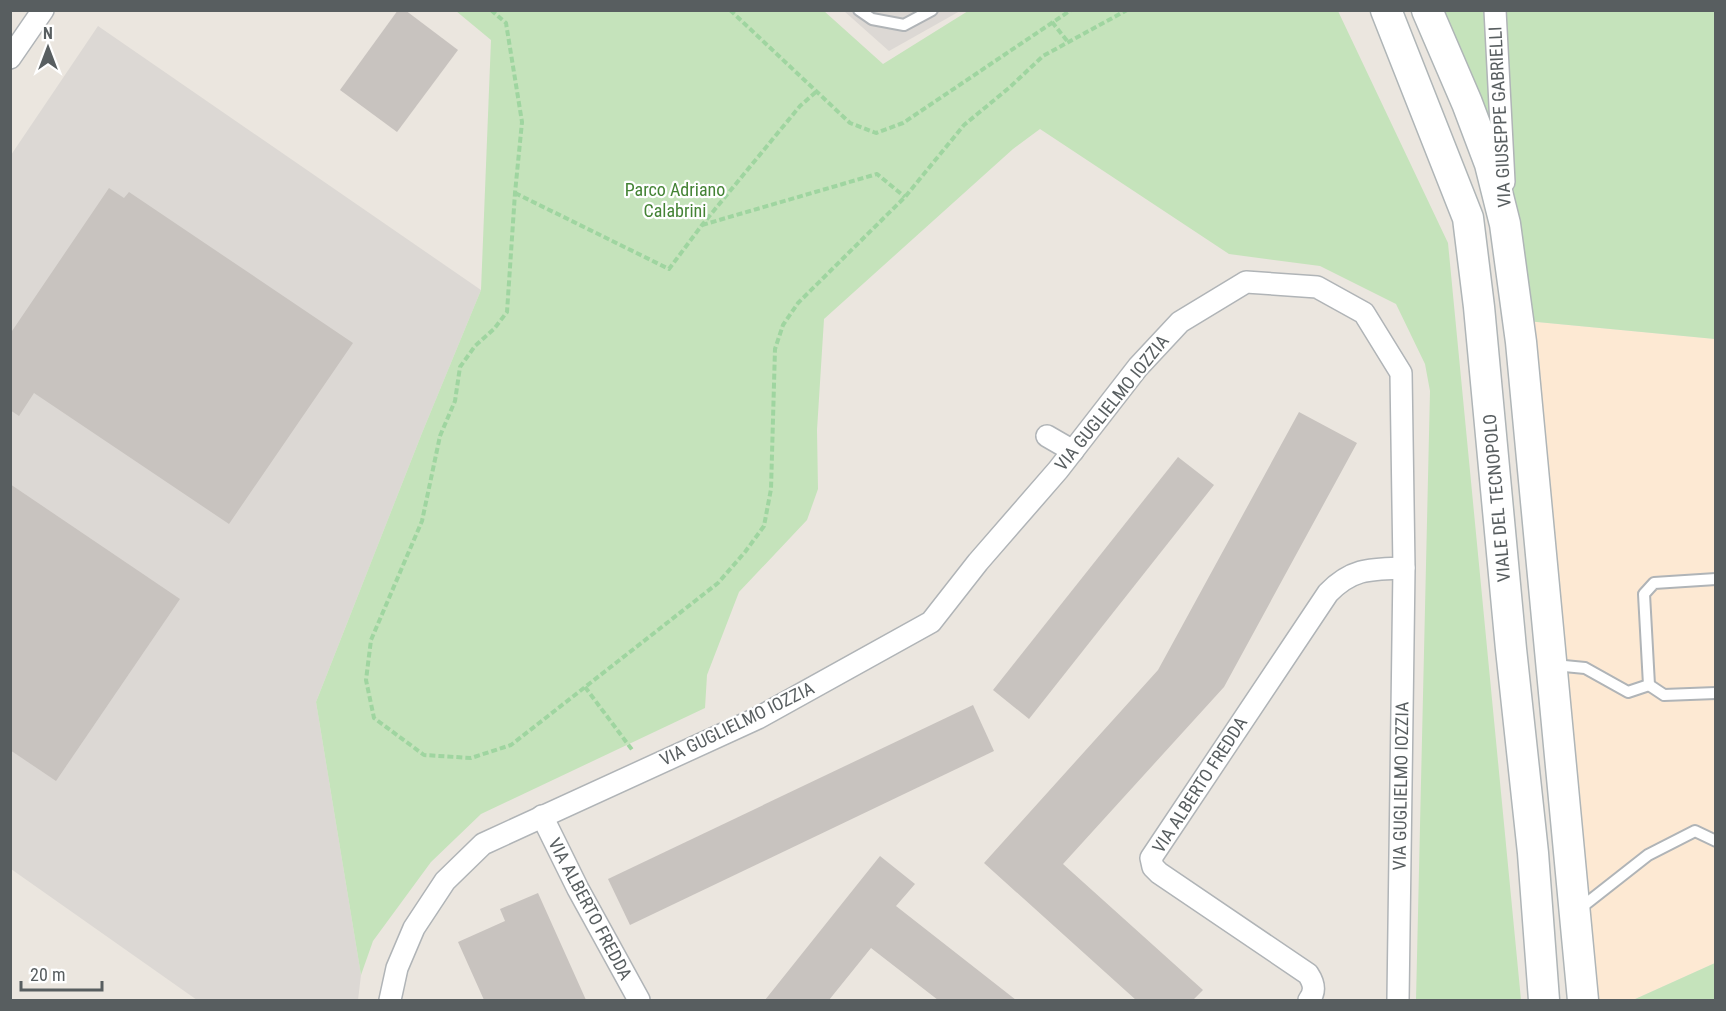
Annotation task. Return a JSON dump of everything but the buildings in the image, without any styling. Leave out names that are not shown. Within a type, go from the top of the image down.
[{"type":"main road","name":"VIALE DEL TECNOPOLO","points":[[1384,10],[1468,218],[1479,307],[1511,649],[1533,853],[1544,1000]]},
{"type":"main road","name":"VIALE DEL TECNOPOLO","points":[[1427,10],[1467,103],[1490,164],[1505,224],[1521,342],[1583,1000]]},
{"type":"street","points":[[10,58],[43,10]]},
{"type":"street","name":"VIA GIUSEPPE GABRIELLI","points":[[1495,10],[1505,224]]},
{"type":"street","name":"VIA GUGLIELMO IOZZIA","points":[[390,1000],[398,968],[414,928],[445,881],[483,844],[758,718],[931,622],[978,562],[1073,451],[1138,367],[1180,322],[1246,282],[1317,287],[1364,313],[1401,373],[1404,568],[1398,1000]]},
{"type":"street","points":[[1047,436],[1073,451]]},
{"type":"street","name":"VIA ALBERTO FREDDA","points":[[1309,1000],[1314,990],[1313,982],[1308,974],[1159,873],[1153,867],[1151,858],[1328,593],[1346,577],[1366,569],[1404,568]]},
{"type":"street","name":"VIA ALBERTO FREDDA","points":[[542,816],[578,890],[639,1000]]},
{"type":"lane","points":[[859,10],[872,19],[904,25],[932,10]]},
{"type":"lane","points":[[1649,685],[1644,594],[1654,583],[1716,579]]},
{"type":"lane","points":[[1552,665],[1585,668],[1628,692],[1649,685]]},
{"type":"lane","points":[[1649,685],[1664,695],[1716,693]]},
{"type":"lane","points":[[1575,912],[1648,855],[1695,831],[1716,841]]},
{"type":"path","points":[[491,10],[506,23],[522,122],[507,312],[494,329],[475,346],[460,367],[455,401],[440,436],[422,521],[371,640],[366,680],[374,718],[424,755],[471,758],[510,745],[718,582],[745,552],[764,526],[771,489],[775,349],[783,325],[798,303],[905,197],[964,124],[1010,87],[1043,56],[1127,10]]},
{"type":"path","points":[[730,10],[850,123],[876,133],[903,123],[1071,10]]},
{"type":"path","points":[[1052,22],[1068,42]]},
{"type":"path","points":[[515,194],[669,269],[702,225],[800,106],[817,91]]},
{"type":"path","points":[[702,225],[877,174],[905,197]]},
{"type":"path","points":[[585,687],[634,753]]},
{"type":"shaded area","points":[[844,11],[960,11],[889,51]]},
{"type":"shaded area","points":[[98,26],[481,290],[316,702],[361,975],[358,1000],[197,1000],[11,869],[11,155]]},
{"type":"shaded area","points":[[1517,320],[1715,339],[1715,963],[1633,1000],[1583,1000]]},
{"type":"green space","name":"Parco Adriano Calabrini","points":[[456,11],[824,11],[883,64],[968,11],[1338,11],[1448,243],[1521,1000],[1416,1000],[1430,391],[1425,364],[1396,304],[1320,266],[1229,254],[1040,129],[1013,149],[824,319],[817,430],[818,489],[807,520],[739,592],[707,675],[705,708],[481,814],[431,862],[373,941],[361,975],[316,702],[481,290],[491,40]]},
{"type":"green space","points":[[1425,11],[1715,11],[1715,339],[1517,320],[1505,224]]},
{"type":"green space","points":[[1715,963],[1715,1000],[1633,1000]]}]
